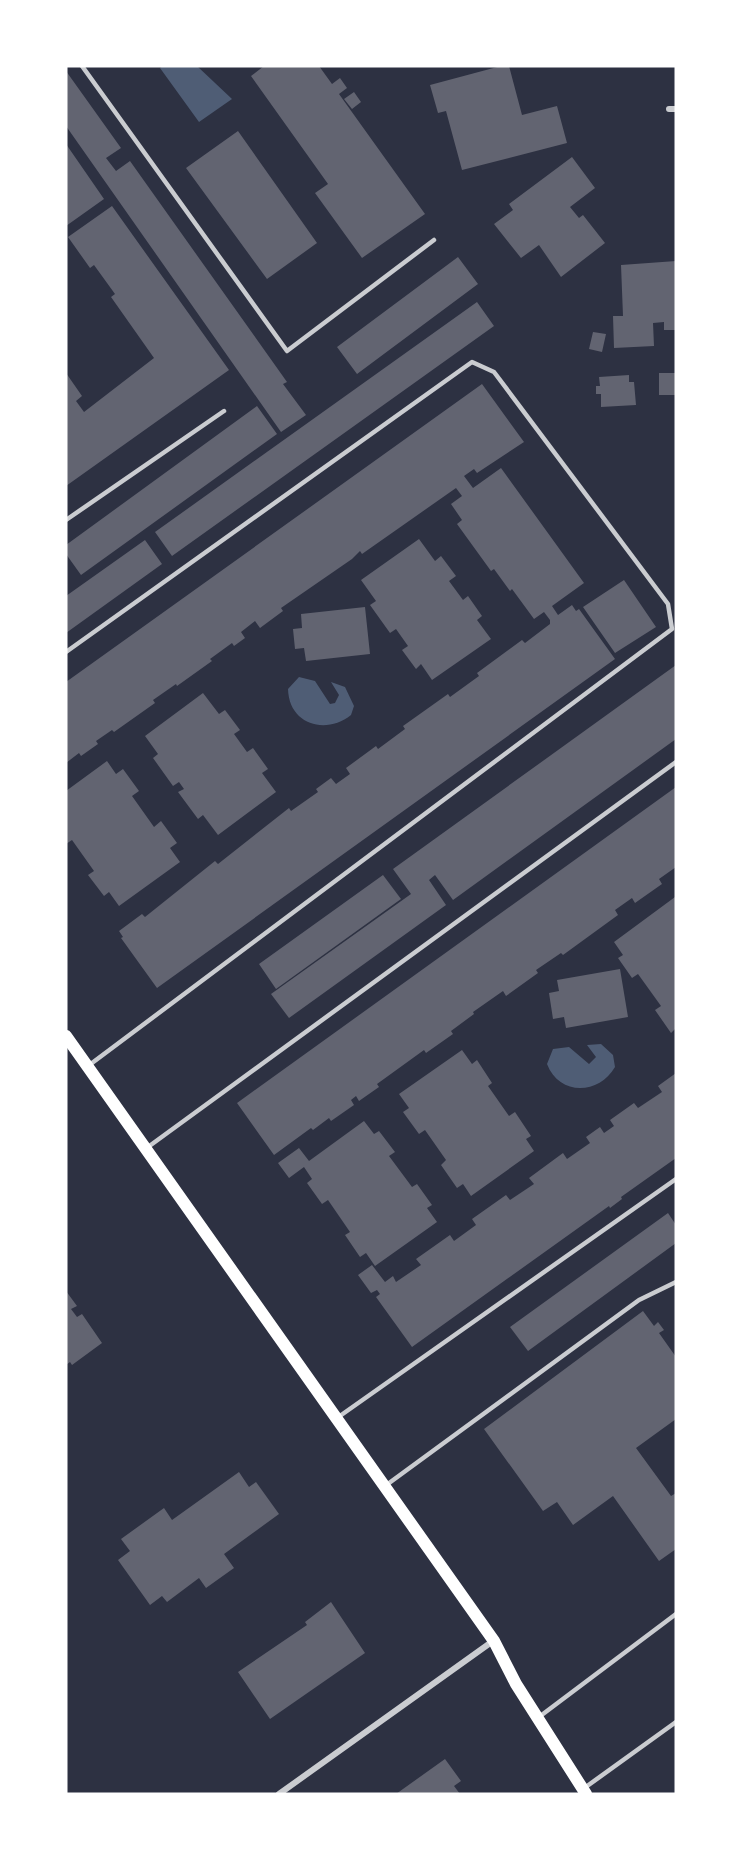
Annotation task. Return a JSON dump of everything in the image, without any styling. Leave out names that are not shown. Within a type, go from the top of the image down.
[{"type":"main road","points":[[66,1035],[494,1641],[516,1684],[584,1792]]},
{"type":"street","points":[[279,1794],[494,1641]]},
{"type":"lane","points":[[82,66],[288,351],[434,240]]},
{"type":"lane","points":[[66,652],[472,362],[494,372],[668,604],[672,629],[88,1066]]},
{"type":"lane","points":[[66,520],[224,411]]},
{"type":"lane","points":[[146,1149],[676,762]]},
{"type":"lane","points":[[336,1419],[676,1179]]},
{"type":"lane","points":[[385,1486],[639,1299],[676,1282]]},
{"type":"lane","points":[[538,1719],[676,1614]]},
{"type":"lane","points":[[584,1792],[676,1722]]},
{"type":"water","points":[[163,66],[197,66],[232,99],[199,122],[160,68]]},
{"type":"water","points":[[299,677],[315,681],[330,704],[335,703],[339,695],[331,682],[345,687],[354,706],[351,715],[341,721],[320,725],[302,718],[290,701],[288,689]]},
{"type":"water","points":[[601,1044],[613,1055],[615,1067],[608,1076],[590,1087],[580,1088],[560,1082],[547,1064],[553,1049],[569,1047],[589,1064],[596,1057],[587,1045]]},
{"type":"building","points":[[264,66],[319,66],[332,84],[340,78],[347,88],[339,94],[425,214],[362,258],[315,193],[328,184],[251,76]]},
{"type":"building","points":[[501,66],[509,66],[522,115],[557,106],[567,143],[462,170],[446,111],[438,113],[430,85]]},
{"type":"building","points":[[66,71],[121,148],[106,158],[116,171],[130,161],[287,382],[283,384],[306,415],[281,432],[66,126]]},
{"type":"building","points":[[354,92],[361,102],[352,109],[344,99]]},
{"type":"building","points":[[238,131],[317,243],[267,279],[186,168]]},
{"type":"building","points":[[66,144],[104,199],[66,226]]},
{"type":"building","points":[[572,157],[595,188],[570,207],[579,218],[583,215],[605,243],[561,277],[539,245],[521,258],[494,224],[513,210],[509,204]]},
{"type":"building","points":[[112,206],[229,370],[66,486],[66,373],[82,396],[76,401],[84,412],[154,358],[111,297],[115,294],[94,265],[90,268],[68,237]]},
{"type":"building","points":[[458,257],[478,284],[357,374],[337,347]]},
{"type":"building","points":[[676,261],[676,330],[664,330],[664,322],[653,323],[654,346],[614,348],[613,316],[623,316],[621,265]]},
{"type":"building","points":[[477,302],[494,326],[172,556],[155,532]]},
{"type":"building","points":[[593,332],[606,334],[602,352],[589,349]]},
{"type":"building","points":[[659,373],[676,373],[676,395],[659,395]]},
{"type":"building","points":[[629,375],[629,382],[634,382],[636,405],[601,407],[601,394],[596,394],[596,386],[600,386],[599,377]]},
{"type":"building","points":[[482,384],[524,442],[477,473],[474,469],[464,476],[473,488],[501,468],[584,583],[552,606],[558,615],[572,605],[576,611],[579,609],[615,659],[157,988],[121,938],[123,937],[119,931],[142,914],[145,917],[215,861],[218,864],[289,808],[291,811],[318,792],[316,789],[331,778],[336,784],[350,774],[346,768],[376,746],[378,749],[405,729],[403,726],[448,694],[450,697],[479,676],[477,673],[522,640],[525,643],[550,624],[550,620],[544,612],[534,619],[512,589],[510,591],[494,569],[491,571],[457,524],[462,520],[451,504],[462,496],[456,488],[362,554],[360,551],[352,559],[281,608],[283,611],[260,628],[255,621],[241,632],[245,638],[234,646],[232,643],[210,659],[212,661],[153,700],[155,703],[114,732],[112,730],[96,741],[98,744],[81,756],[79,753],[66,763],[66,682]]},
{"type":"building","points":[[257,406],[277,434],[81,575],[66,554],[66,545]]},
{"type":"building","points":[[419,539],[435,561],[441,556],[456,576],[449,581],[463,600],[468,596],[482,616],[477,620],[491,639],[432,680],[421,664],[416,669],[402,650],[408,646],[396,629],[390,633],[370,605],[376,601],[361,580]]},
{"type":"building","points":[[145,540],[162,564],[66,633],[66,596]]},
{"type":"building","points":[[624,580],[656,627],[615,653],[583,607]]},
{"type":"building","points":[[365,607],[370,654],[306,661],[304,648],[295,649],[293,629],[302,628],[301,614]]},
{"type":"building","points":[[676,665],[676,739],[453,900],[435,875],[429,880],[446,905],[289,1018],[271,994],[411,894],[393,869]]},
{"type":"building","points":[[203,693],[219,714],[225,710],[240,730],[234,734],[247,752],[253,748],[268,769],[262,773],[276,792],[218,835],[203,815],[198,819],[178,792],[184,789],[179,782],[173,786],[153,758],[158,754],[145,736]]},
{"type":"building","points":[[107,761],[116,774],[123,769],[139,791],[132,796],[154,827],[161,821],[177,843],[170,848],[180,862],[119,906],[109,892],[104,896],[88,875],[94,871],[72,840],[66,844],[66,791]]},
{"type":"building","points":[[676,787],[676,867],[659,879],[662,884],[635,903],[632,898],[615,910],[618,915],[563,955],[561,953],[536,970],[538,973],[506,996],[503,991],[473,1012],[474,1014],[451,1031],[453,1034],[426,1053],[424,1050],[377,1084],[379,1087],[359,1101],[356,1096],[351,1100],[354,1105],[331,1121],[329,1118],[313,1130],[311,1128],[274,1155],[237,1103]]},
{"type":"building","points":[[383,875],[401,899],[276,989],[259,964]]},
{"type":"building","points":[[675,897],[676,1028],[671,1033],[655,1010],[661,1006],[638,974],[632,978],[618,958],[623,955],[614,942]]},
{"type":"building","points":[[620,969],[628,1017],[566,1028],[564,1017],[553,1019],[549,993],[559,991],[557,980]]},
{"type":"building","points":[[462,1050],[472,1064],[477,1060],[492,1083],[488,1086],[509,1116],[515,1112],[531,1136],[526,1139],[534,1151],[471,1196],[463,1184],[457,1188],[441,1165],[446,1160],[425,1130],[419,1134],[403,1112],[409,1108],[399,1094]]},
{"type":"building","points":[[676,1073],[676,1158],[621,1197],[622,1199],[610,1208],[609,1206],[412,1347],[376,1297],[380,1294],[377,1290],[371,1293],[358,1275],[372,1265],[385,1282],[393,1276],[396,1282],[421,1265],[416,1259],[450,1235],[454,1241],[476,1225],[472,1219],[506,1195],[510,1200],[534,1184],[529,1178],[563,1153],[567,1159],[590,1143],[586,1137],[600,1127],[604,1133],[614,1126],[610,1120],[634,1103],[638,1108],[662,1092],[658,1086]]},
{"type":"building","points":[[364,1121],[374,1134],[379,1131],[395,1152],[389,1156],[412,1187],[417,1184],[432,1205],[427,1208],[437,1222],[375,1266],[366,1253],[360,1257],[345,1235],[350,1232],[328,1200],[322,1204],[307,1183],[312,1179],[304,1167],[289,1178],[278,1163],[299,1148],[309,1161]]},
{"type":"building","points":[[668,1213],[676,1225],[676,1243],[528,1351],[510,1327]]},
{"type":"building","points":[[66,1291],[77,1306],[71,1309],[77,1317],[82,1314],[102,1343],[72,1365],[70,1362],[66,1365]]},
{"type":"building","points":[[643,1311],[654,1326],[658,1322],[664,1330],[659,1333],[676,1357],[676,1419],[636,1448],[671,1496],[676,1493],[676,1549],[659,1561],[613,1496],[573,1525],[557,1502],[543,1511],[484,1429]]},
{"type":"building","points":[[239,1472],[249,1487],[256,1482],[279,1514],[224,1554],[234,1568],[206,1588],[199,1578],[167,1602],[162,1596],[150,1605],[118,1560],[130,1551],[121,1539],[164,1508],[172,1520]]},
{"type":"building","points":[[331,1602],[365,1653],[270,1719],[238,1672],[307,1625],[305,1622]]},
{"type":"building","points":[[445,1759],[461,1781],[454,1786],[460,1794],[396,1794]]}]
